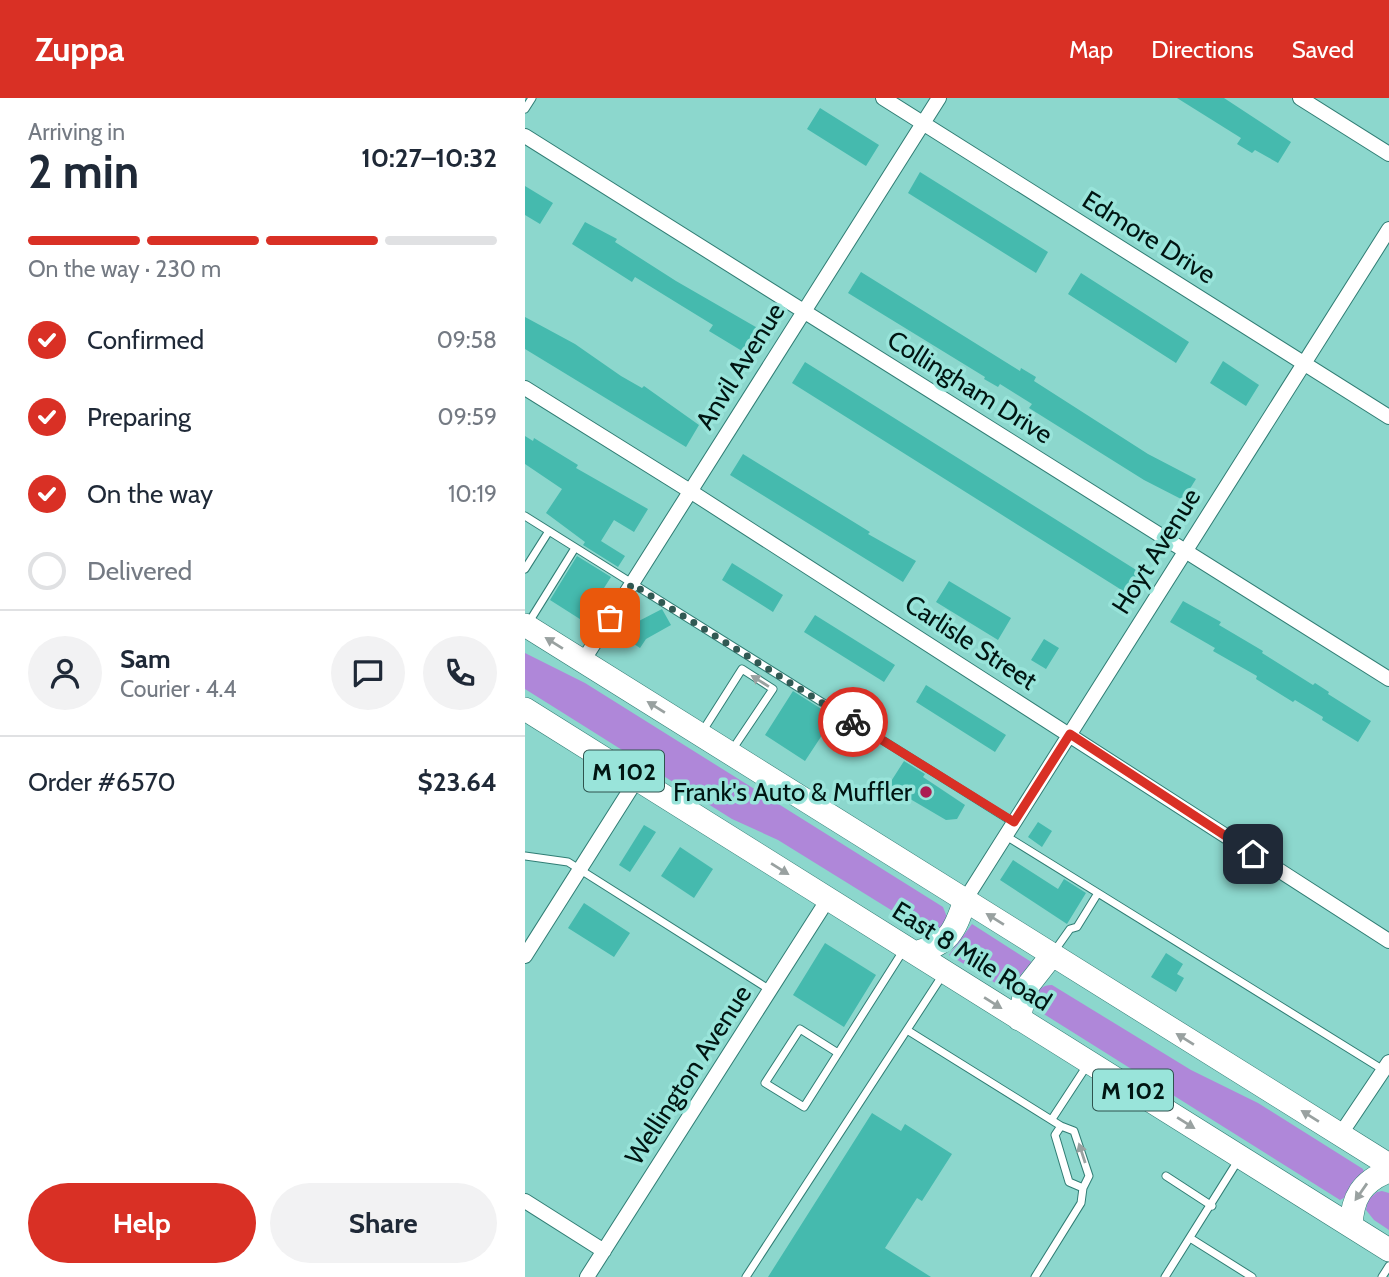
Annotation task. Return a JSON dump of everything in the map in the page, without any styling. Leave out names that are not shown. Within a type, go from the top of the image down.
[{"type":"highway","name":"East 8 Mile Road","points":[[526,625],[1389,1166]]},
{"type":"highway","name":"East 8 Mile Road","points":[[525,709],[1389,1250]]},
{"type":"highway","points":[[910,950],[933,947],[949,937],[965,900]]},
{"type":"highway","points":[[1019,1019],[1026,988],[1052,955]]},
{"type":"highway","points":[[1351,1226],[1353,1203],[1361,1189],[1378,1175],[1389,1171]]},
{"type":"street","name":"Edmore Drive","points":[[883,98],[1389,417]]},
{"type":"street","name":"Anvil Avenue","points":[[583,661],[939,98]]},
{"type":"street","points":[[1300,98],[1389,154]]},
{"type":"street","name":"Collingham Drive","points":[[525,136],[1389,679]]},
{"type":"street","name":"Hoyt Avenue","points":[[965,900],[1389,229]]},
{"type":"street","name":"Carlisle Street","points":[[525,388],[1070,734],[1389,941]]},
{"type":"street","points":[[525,956],[638,779]]},
{"type":"street","name":"Wellington Avenue","points":[[587,1277],[828,900]]},
{"type":"street","points":[[1340,1135],[1387,1068]]},
{"type":"street","points":[[525,1201],[604,1251]]},
{"type":"lane","points":[[525,109],[532,98]]},
{"type":"lane","points":[[525,516],[1014,822]]},
{"type":"lane","points":[[525,569],[548,531]]},
{"type":"lane","points":[[526,625],[575,548]]},
{"type":"lane","points":[[700,734],[742,669],[773,689],[730,753]]},
{"type":"lane","points":[[1006,836],[1387,1068]]},
{"type":"lane","points":[[525,856],[568,862],[771,991]]},
{"type":"lane","points":[[1052,955],[1070,929],[1077,927],[1098,893]]},
{"type":"lane","points":[[838,1053],[800,1029],[765,1083],[804,1107],[910,950]]},
{"type":"lane","points":[[746,1277],[944,972]]},
{"type":"lane","points":[[907,1030],[1061,1126],[1074,1131],[1089,1177],[1083,1188],[1081,1203],[1035,1277]]},
{"type":"lane","points":[[1052,1119],[1089,1063]]},
{"type":"lane","points":[[1061,1126],[1055,1135],[1069,1182],[1083,1188]]},
{"type":"lane","points":[[1165,1277],[1240,1158]]},
{"type":"lane","points":[[1166,1176],[1212,1206]]},
{"type":"lane","points":[[1190,1238],[1252,1277]]},
{"type":"lane","points":[[1382,1277],[1389,1266]]},
{"type":"shaded area","points":[[525,653],[585,683],[943,907],[947,917],[941,930],[934,933],[925,931],[778,840],[732,819],[525,689]]},
{"type":"shaded area","points":[[972,924],[1033,963],[1022,973],[1012,993],[949,955]]},
{"type":"shaded area","points":[[1052,985],[1191,1070],[1258,1103],[1364,1172],[1353,1181],[1344,1198],[1340,1200],[1039,1011],[1037,993],[1043,987]]},
{"type":"shaded area","points":[[1382,1191],[1389,1193],[1389,1230],[1374,1220],[1366,1210],[1368,1200]]},
{"type":"building","points":[[1177,98],[1224,98],[1291,142],[1278,163],[1255,150],[1252,153],[1237,144],[1241,138]]},
{"type":"building","points":[[820,108],[879,145],[866,166],[807,129]]},
{"type":"building","points":[[920,172],[1048,252],[1036,273],[908,193]]},
{"type":"building","points":[[525,186],[553,203],[540,224],[525,215]]},
{"type":"building","points":[[585,222],[617,239],[615,242],[676,281],[761,330],[747,354],[709,331],[713,325],[635,277],[632,282],[572,244]]},
{"type":"building","points":[[861,272],[1020,371],[1021,368],[1036,377],[1034,381],[1148,454],[1196,479],[1183,500],[1144,480],[1029,408],[1032,404],[1000,384],[998,387],[984,379],[985,377],[848,293]]},
{"type":"building","points":[[1081,273],[1189,342],[1176,363],[1068,294]]},
{"type":"building","points":[[525,317],[575,344],[621,376],[642,388],[644,386],[699,425],[686,447],[525,349]]},
{"type":"building","points":[[1223,361],[1259,385],[1246,406],[1210,383]]},
{"type":"building","points":[[805,362],[1141,573],[1128,594],[792,383]]},
{"type":"building","points":[[525,436],[533,441],[534,438],[578,465],[576,468],[648,509],[634,532],[614,520],[601,541],[625,556],[618,567],[583,545],[585,542],[546,513],[562,489],[525,464]]},
{"type":"building","points":[[743,454],[870,532],[868,534],[916,561],[903,582],[730,475]]},
{"type":"building","points":[[577,556],[611,577],[583,621],[550,600]]},
{"type":"building","points":[[732,563],[783,595],[773,612],[722,580]]},
{"type":"building","points":[[949,581],[1011,618],[998,640],[936,602]]},
{"type":"building","points":[[1183,601],[1221,622],[1219,625],[1313,685],[1315,683],[1371,721],[1358,742],[1322,720],[1323,717],[1295,700],[1293,702],[1256,679],[1257,676],[1213,651],[1215,648],[1170,622]]},
{"type":"building","points":[[662,609],[671,625],[646,639],[640,648],[625,638],[635,623]]},
{"type":"building","points":[[815,615],[895,665],[884,682],[804,632]]},
{"type":"building","points":[[1044,639],[1059,648],[1046,669],[1031,660]]},
{"type":"building","points":[[926,685],[1006,735],[995,752],[916,702]]},
{"type":"building","points":[[793,691],[834,717],[805,761],[765,735]]},
{"type":"building","points":[[904,761],[965,805],[957,819],[946,820],[888,786]]},
{"type":"building","points":[[1038,822],[1052,831],[1042,847],[1028,837]]},
{"type":"building","points":[[644,825],[656,832],[630,872],[619,865]]},
{"type":"building","points":[[680,847],[713,869],[694,898],[661,876]]},
{"type":"building","points":[[1013,860],[1058,889],[1064,879],[1086,893],[1067,924],[1000,880]]},
{"type":"building","points":[[584,903],[630,933],[614,957],[568,928]]},
{"type":"building","points":[[825,943],[876,975],[844,1027],[793,995]]},
{"type":"building","points":[[1166,953],[1183,964],[1177,974],[1184,978],[1176,992],[1151,977]]},
{"type":"building","points":[[872,1113],[901,1131],[905,1124],[952,1154],[922,1201],[917,1198],[885,1248],[931,1277],[768,1277]]},
{"type":"way so far","points":[[610,618],[632,584],[853,722]]},
{"type":"place","name":"Frank's Auto & Muffler","points":[[926,792]]},
{"type":"route","points":[[853,722],[1014,822],[1070,734],[1253,854]]}]
